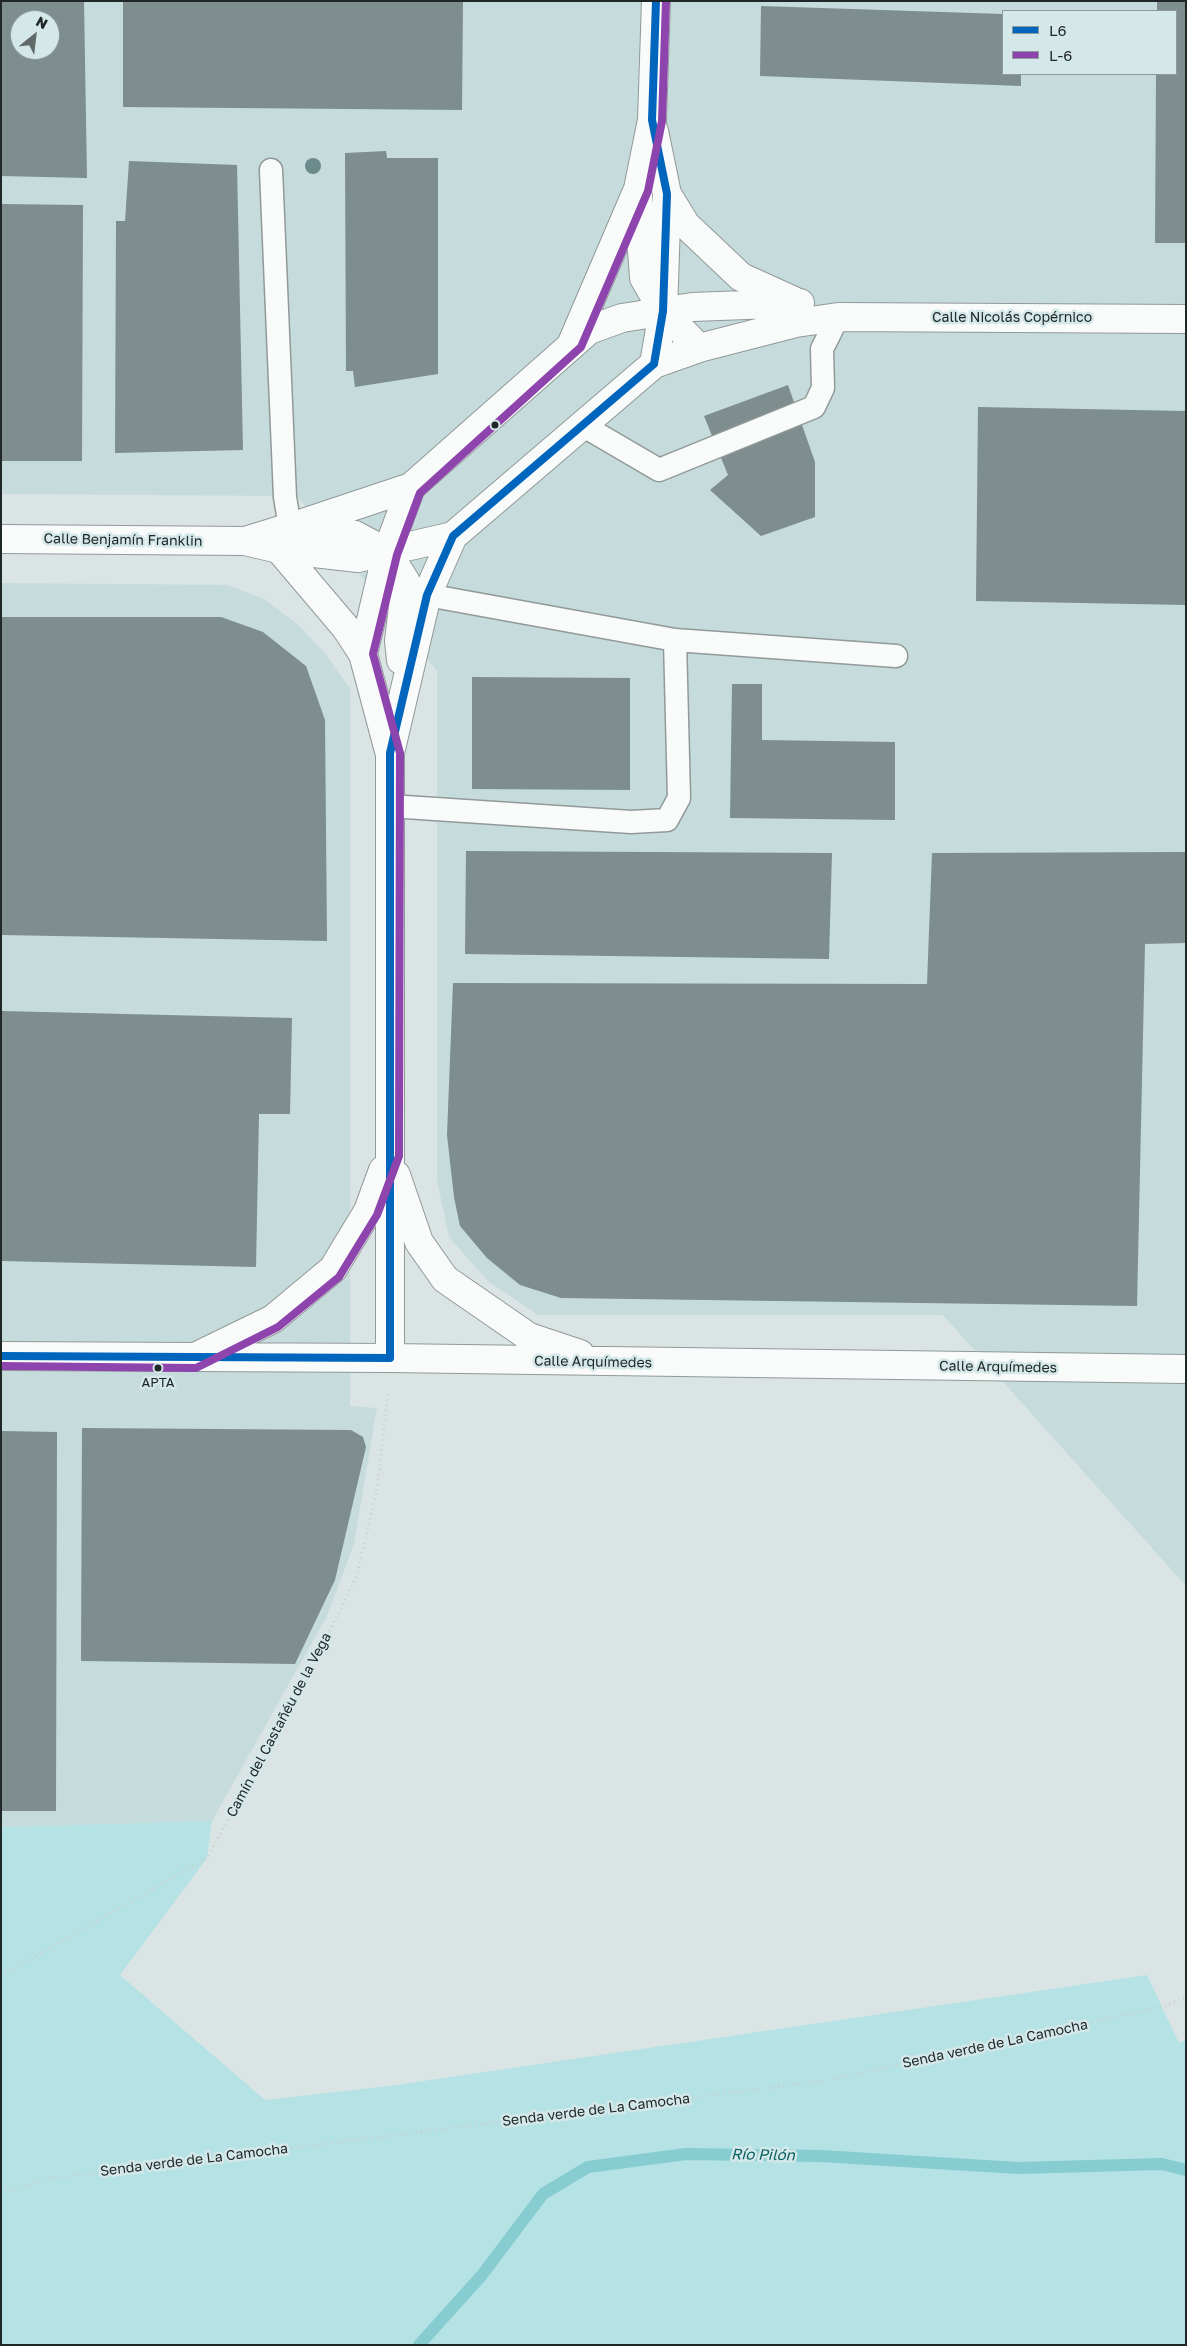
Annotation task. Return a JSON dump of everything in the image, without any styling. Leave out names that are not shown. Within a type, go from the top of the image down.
[{"type":"street","points":[[572,343],[638,189],[652,120],[656,1]]},
{"type":"street","points":[[390,1358],[390,752],[427,595],[453,536],[654,364],[663,311],[667,194],[652,120]]},
{"type":"street","points":[[638,189],[644,278],[663,311],[699,348]]},
{"type":"street","name":"Calle Nicolás Copérnico","points":[[667,194],[686,225],[741,277],[800,304],[838,317]]},
{"type":"street","name":"Calle Nicolás Copérnico","points":[[412,487],[572,343],[589,330],[622,318],[692,307],[800,304]]},
{"type":"street","name":"Calle Nicolás Copérnico","points":[[654,364],[699,348],[796,323],[838,317],[1186,319]]},
{"type":"street","points":[[390,752],[363,654],[284,538],[412,487]]},
{"type":"street","points":[[363,654],[387,552],[412,487]]},
{"type":"street","name":"Calle Benjamín Franklin","points":[[1,539],[245,541],[284,538],[358,558],[453,536]]},
{"type":"street","points":[[387,552],[406,582],[399,641],[404,696]]},
{"type":"street","points":[[192,1358],[273,1319],[333,1269],[368,1211],[389,1155]]},
{"type":"street","points":[[389,1155],[419,1242],[444,1279],[529,1337],[604,1363]]},
{"type":"street","name":"Calle Arquímedes","points":[[1,1356],[390,1358],[604,1363],[1186,1369]]},
{"type":"lane","points":[[271,170],[284,488],[284,538]]},
{"type":"lane","points":[[582,426],[660,470],[814,407],[823,388],[822,349],[838,317]]},
{"type":"lane","points":[[427,595],[674,640],[896,656]]},
{"type":"lane","points":[[390,806],[631,822],[667,820],[679,798],[674,640]]},
{"type":"path","name":"Camín del Castañéu de la Vega","points":[[1,1976],[207,1858],[299,1691],[356,1578],[376,1489],[386,1413],[390,1358]]},
{"type":"path","name":"Senda verde de La Camocha","points":[[1,2193],[46,2179],[823,2082],[1162,2007],[1186,1997]]},
{"type":"shaded area","points":[[1,1],[1186,1],[1186,1586],[943,1315],[538,1315],[488,1281],[449,1237],[437,1180],[437,671],[297,496],[1,494]]},
{"type":"shaded area","points":[[1,583],[227,585],[264,599],[297,624],[325,653],[350,689],[350,1406],[377,1408],[354,1544],[327,1616],[212,1821],[1,1827]]},
{"type":"shaded area","points":[[212,1821],[207,1858],[120,1975],[265,2100],[389,2086],[1147,1975],[1179,2043],[1186,2040],[1186,2345],[1,2345],[1,1827]]},
{"type":"building","points":[[1,1],[84,1],[87,178],[1,176]]},
{"type":"building","points":[[123,1],[463,1],[462,110],[123,107]]},
{"type":"building","points":[[1157,1],[1186,1],[1186,243],[1155,243],[1156,75],[1177,75],[1177,10],[1157,10]]},
{"type":"building","points":[[761,6],[1002,14],[1002,75],[1021,75],[1021,86],[760,76]]},
{"type":"building","points":[[386,151],[387,158],[438,158],[438,374],[355,387],[353,371],[346,371],[345,153]]},
{"type":"building","points":[[129,161],[237,165],[243,450],[115,453],[116,221],[125,221]]},
{"type":"building","points":[[1,204],[83,205],[82,461],[1,461]]},
{"type":"building","points":[[788,385],[815,462],[815,517],[761,536],[710,490],[728,475],[704,416]]},
{"type":"building","points":[[978,407],[1186,411],[1186,605],[976,601]]},
{"type":"building","points":[[1,617],[221,617],[263,632],[306,666],[325,720],[327,941],[1,935]]},
{"type":"building","points":[[472,677],[630,678],[630,790],[472,789]]},
{"type":"building","points":[[732,684],[762,684],[762,740],[895,742],[895,820],[730,818]]},
{"type":"building","points":[[466,851],[832,853],[829,959],[465,954]]},
{"type":"building","points":[[1186,852],[1186,943],[1145,944],[1137,1306],[561,1298],[520,1285],[487,1258],[460,1226],[454,1197],[447,1135],[453,983],[927,984],[932,853]]},
{"type":"building","points":[[1,1011],[292,1018],[290,1114],[259,1114],[256,1267],[1,1261]]},
{"type":"building","points":[[82,1428],[351,1430],[363,1437],[366,1447],[335,1580],[295,1664],[81,1661]]},
{"type":"building","points":[[1,1431],[57,1432],[56,1811],[1,1811]]},
{"type":"waterway","name":"Río Pilón","points":[[419,2345],[482,2275],[543,2194],[588,2167],[686,2154],[821,2156],[1018,2168],[1162,2164],[1186,2170]]},
{"type":"transit line","name":"L6","points":[[1,1356],[390,1358],[390,753],[427,595],[453,536],[654,364],[663,311],[667,194],[652,120],[656,1]]},
{"type":"transit line","name":"L-6","points":[[1,1366],[196,1368],[278,1327],[339,1277],[377,1215],[399,1156],[400,753],[373,654],[397,555],[420,493],[581,347],[648,191],[662,121],[666,1]]},
{"type":"place","name":"APTA","points":[[158,1368]]}]
